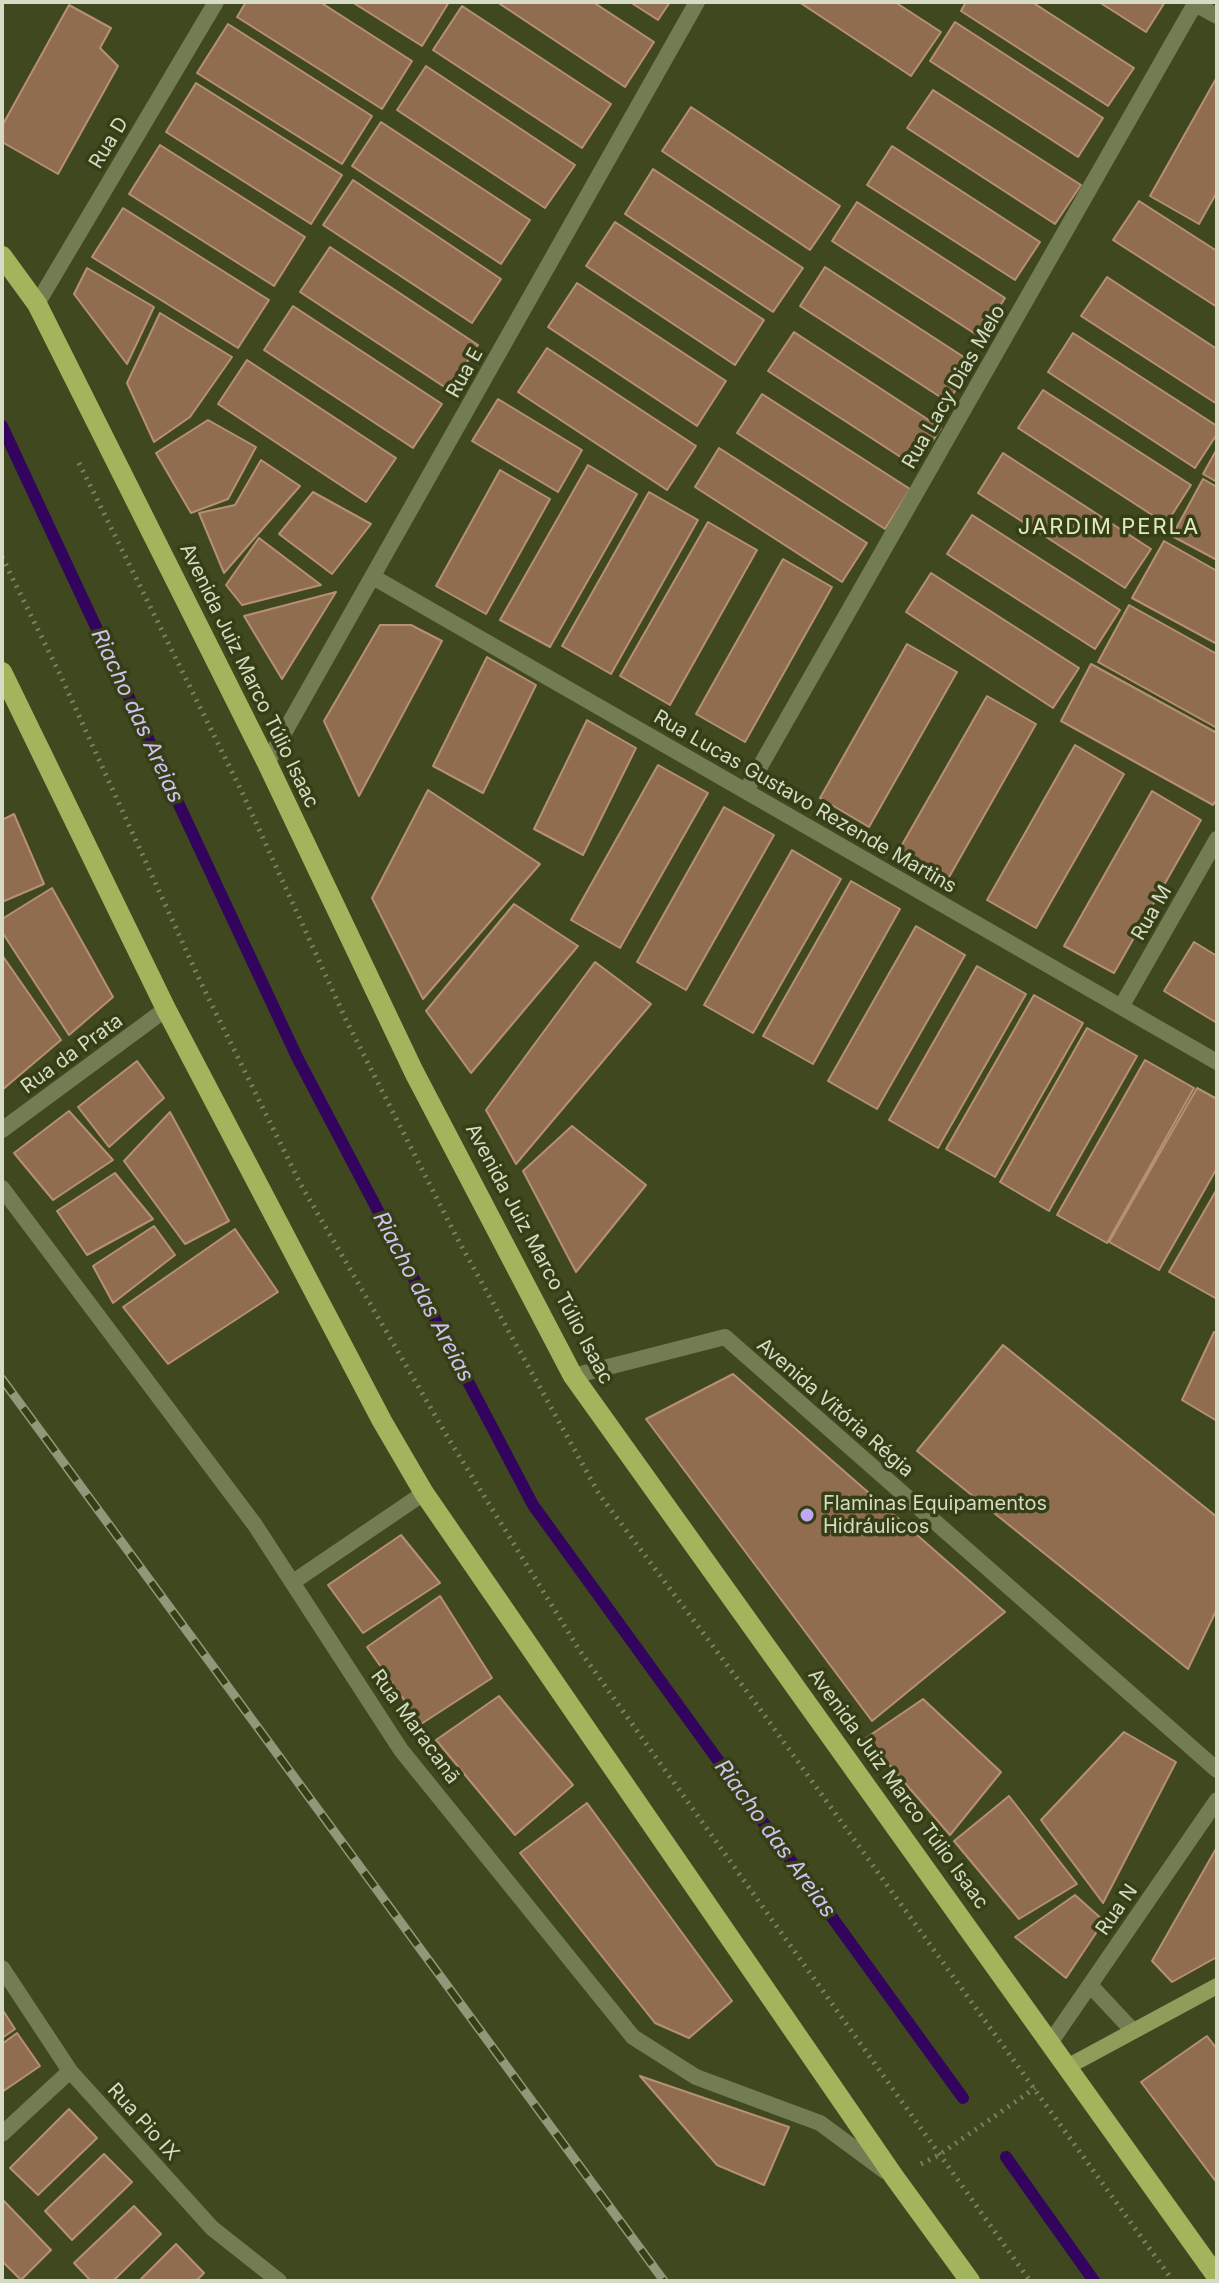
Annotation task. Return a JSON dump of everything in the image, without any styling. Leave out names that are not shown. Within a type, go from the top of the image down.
[{"type":"main road","name":"Avenida Juiz Marco Túlio Isaac","points":[[2,256],[37,304],[267,763],[414,1072],[573,1376],[1217,2277]]},
{"type":"main road","points":[[2,672],[166,1009],[382,1421],[424,1493],[895,2178],[970,2281]]},
{"type":"street","name":"Rua D","points":[[37,304],[216,2]]},
{"type":"street","name":"Rua E","points":[[267,763],[697,2]]},
{"type":"street","points":[[1196,3],[1217,16]]},
{"type":"street","name":"Rua Lacy Dias Melo","points":[[746,791],[1196,3]]},
{"type":"street","name":"Rua Lucas Gustavo Rezende Martins","points":[[373,577],[1217,1062]]},
{"type":"street","name":"Rua M","points":[[1121,1007],[1217,839]]},
{"type":"street","name":"Rua da Prata","points":[[2,1130],[166,1009]]},
{"type":"street","name":"Rua Maracanã","points":[[2,1188],[255,1525],[401,1750],[633,2037],[696,2077],[820,2123],[895,2178]]},
{"type":"street","name":"Avenida Vitória Régia","points":[[573,1376],[725,1337],[1217,1770]]},
{"type":"street","points":[[293,1582],[424,1493]]},
{"type":"street","name":"Rua N","points":[[1050,2043],[1217,1800]]},
{"type":"street","name":"Rua Pio IX","points":[[2,1968],[70,2071],[212,2228],[279,2281]]},
{"type":"street","points":[[1090,1985],[1133,2031]]},
{"type":"street","points":[[1067,2067],[1217,1986]]},
{"type":"street","points":[[2,2134],[70,2071]]},
{"type":"path","points":[[2,557],[58,670],[201,983],[301,1185],[450,1441],[580,1651],[1030,2281]]},
{"type":"path","points":[[895,2178],[939,2155],[1067,2067]]},
{"type":"building","points":[[246,2],[320,2],[412,61],[382,109],[237,17]]},
{"type":"building","points":[[352,2],[449,2],[422,46]]},
{"type":"building","points":[[497,2],[593,2],[654,42],[625,87]]},
{"type":"building","points":[[630,2],[670,2],[658,20]]},
{"type":"building","points":[[799,2],[895,2],[941,32],[911,76]]},
{"type":"building","points":[[966,2],[1032,2],[1134,68],[1108,106],[961,11]]},
{"type":"building","points":[[1099,2],[1165,2],[1146,32]]},
{"type":"building","points":[[69,5],[111,28],[100,48],[118,66],[58,174],[2,142],[2,126]]},
{"type":"building","points":[[462,6],[611,104],[582,148],[433,50]]},
{"type":"building","points":[[955,22],[1103,118],[1078,157],[930,61]]},
{"type":"building","points":[[228,24],[372,116],[342,164],[197,73]]},
{"type":"building","points":[[426,66],[575,165],[545,208],[397,110]]},
{"type":"building","points":[[1217,77],[1217,192],[1199,224],[1150,196]]},
{"type":"building","points":[[196,83],[342,175],[311,224],[166,132]]},
{"type":"building","points":[[933,90],[1081,185],[1055,224],[907,128]]},
{"type":"building","points":[[691,107],[840,206],[810,250],[662,151]]},
{"type":"building","points":[[381,122],[530,220],[501,264],[352,166]]},
{"type":"building","points":[[160,145],[305,237],[274,286],[129,194]]},
{"type":"building","points":[[892,146],[1040,242],[1015,280],[867,185]]},
{"type":"building","points":[[653,169],[803,268],[773,312],[625,214]]},
{"type":"building","points":[[353,180],[501,279],[472,323],[323,225]]},
{"type":"building","points":[[1139,201],[1217,251],[1217,307],[1113,240]]},
{"type":"building","points":[[857,202],[1005,298],[980,337],[832,241]]},
{"type":"building","points":[[123,208],[269,300],[238,348],[92,257]]},
{"type":"building","points":[[615,222],[764,320],[735,365],[586,266]]},
{"type":"building","points":[[330,247],[478,345],[449,390],[300,292]]},
{"type":"building","points":[[825,267],[973,363],[948,402],[800,306]]},
{"type":"building","points":[[87,268],[154,307],[127,364],[74,294]]},
{"type":"building","points":[[1107,277],[1217,349],[1217,404],[1081,316]]},
{"type":"building","points":[[577,283],[726,381],[697,426],[548,327]]},
{"type":"building","points":[[293,306],[442,404],[413,448],[264,350]]},
{"type":"building","points":[[160,313],[232,357],[190,417],[154,442],[127,383]]},
{"type":"building","points":[[794,332],[941,428],[916,467],[768,371]]},
{"type":"building","points":[[1073,333],[1217,426],[1217,434],[1195,468],[1048,372]]},
{"type":"building","points":[[547,348],[696,446],[667,490],[518,392]]},
{"type":"building","points":[[247,360],[396,458],[366,502],[218,404]]},
{"type":"building","points":[[1043,390],[1191,485],[1166,524],[1018,428]]},
{"type":"building","points":[[762,394],[910,489],[885,529],[737,433]]},
{"type":"building","points":[[498,399],[582,450],[558,492],[472,441]]},
{"type":"building","points":[[208,420],[256,447],[228,499],[191,513],[156,453]]},
{"type":"building","points":[[719,448],[867,543],[842,582],[695,487]]},
{"type":"building","points":[[1217,449],[1217,482],[1203,474]]},
{"type":"building","points":[[1003,453],[1151,549],[1125,588],[978,493]]},
{"type":"building","points":[[261,460],[300,486],[224,573],[199,513],[235,505]]},
{"type":"building","points":[[588,465],[637,494],[550,647],[500,620]]},
{"type":"building","points":[[500,470],[550,499],[486,614],[436,586]]},
{"type":"building","points":[[1203,479],[1217,487],[1217,560],[1172,536]]},
{"type":"building","points":[[313,492],[371,524],[332,574],[279,534]]},
{"type":"building","points":[[649,492],[698,520],[611,674],[562,646]]},
{"type":"building","points":[[972,515],[1120,610],[1095,649],[947,554]]},
{"type":"building","points":[[708,522],[757,550],[670,705],[620,676]]},
{"type":"building","points":[[259,538],[321,585],[242,605],[226,585]]},
{"type":"building","points":[[1164,541],[1217,571],[1217,644],[1132,598]]},
{"type":"building","points":[[783,559],[832,587],[745,742],[696,714]]},
{"type":"building","points":[[931,573],[1079,668],[1053,708],[906,612]]},
{"type":"building","points":[[336,592],[282,679],[244,616]]},
{"type":"building","points":[[1129,605],[1217,654],[1217,728],[1098,662]]},
{"type":"building","points":[[380,625],[411,625],[442,641],[359,796],[324,721]]},
{"type":"building","points":[[907,644],[957,672],[869,827],[820,798]]},
{"type":"building","points":[[487,657],[536,685],[483,793],[433,766]]},
{"type":"building","points":[[1091,664],[1217,733],[1217,799],[1213,805],[1061,721]]},
{"type":"building","points":[[987,696],[1036,724],[948,879],[899,850]]},
{"type":"building","points":[[587,720],[636,748],[583,855],[534,829]]},
{"type":"building","points":[[1075,745],[1124,774],[1036,928],[987,900]]},
{"type":"building","points":[[658,765],[708,793],[620,948],[571,920]]},
{"type":"building","points":[[428,790],[540,864],[423,999],[372,898]]},
{"type":"building","points":[[1152,791],[1201,820],[1114,973],[1064,946]]},
{"type":"building","points":[[724,807],[774,835],[686,990],[637,962]]},
{"type":"building","points":[[14,814],[44,884],[2,902],[2,820]]},
{"type":"building","points":[[792,850],[841,879],[753,1033],[704,1005]]},
{"type":"building","points":[[851,881],[900,909],[813,1064],[763,1036]]},
{"type":"building","points":[[52,888],[113,997],[69,1035],[2,932],[2,919]]},
{"type":"building","points":[[514,904],[578,946],[471,1073],[426,1011]]},
{"type":"building","points":[[916,926],[965,955],[877,1109],[828,1081]]},
{"type":"building","points":[[1194,942],[1217,956],[1217,1023],[1164,991]]},
{"type":"building","points":[[2,955],[61,1040],[2,1090]]},
{"type":"building","points":[[595,962],[651,1004],[516,1164],[486,1110]]},
{"type":"building","points":[[977,966],[1026,994],[938,1148],[889,1120]]},
{"type":"building","points":[[1034,995],[1083,1023],[995,1177],[946,1149]]},
{"type":"building","points":[[1087,1028],[1137,1056],[1049,1211],[1000,1182]]},
{"type":"building","points":[[1145,1060],[1194,1088],[1107,1243],[1057,1215]]},
{"type":"building","points":[[137,1061],[164,1098],[109,1147],[78,1107]]},
{"type":"building","points":[[1197,1088],[1217,1099],[1217,1168],[1159,1270],[1109,1242]]},
{"type":"building","points":[[69,1111],[113,1160],[53,1200],[14,1153]]},
{"type":"building","points":[[170,1112],[229,1221],[185,1244],[124,1161]]},
{"type":"building","points":[[572,1126],[646,1185],[576,1272],[523,1171]]},
{"type":"building","points":[[115,1173],[153,1219],[87,1255],[57,1211]]},
{"type":"building","points":[[1217,1189],[1217,1299],[1169,1272]]},
{"type":"building","points":[[154,1226],[175,1255],[113,1303],[93,1266]]},
{"type":"building","points":[[235,1229],[278,1292],[168,1364],[123,1307]]},
{"type":"building","points":[[1214,1332],[1217,1333],[1217,1421],[1182,1400]]},
{"type":"building","points":[[1003,1345],[1217,1517],[1217,1609],[1188,1669],[917,1451]]},
{"type":"building","name":"Flaminas Equipamentos Hidráulicos","points":[[733,1374],[1005,1612],[872,1721],[646,1419]]},
{"type":"building","points":[[401,1535],[440,1583],[363,1633],[328,1585]]},
{"type":"building","points":[[440,1596],[492,1678],[421,1724],[367,1647]]},
{"type":"building","points":[[499,1696],[573,1785],[515,1835],[436,1740]]},
{"type":"building","points":[[923,1699],[1001,1772],[950,1835],[866,1738]]},
{"type":"building","points":[[1124,1732],[1176,1762],[1103,1903],[1041,1820]]},
{"type":"building","points":[[1009,1796],[1077,1884],[1019,1919],[954,1841]]},
{"type":"building","points":[[587,1803],[732,2001],[689,2038],[655,2023],[520,1853]]},
{"type":"building","points":[[1217,1847],[1217,1957],[1172,1982],[1152,1961]]},
{"type":"building","points":[[1075,1895],[1104,1921],[1066,1978],[1015,1937]]},
{"type":"building","points":[[2,2009],[15,2029],[2,2038]]},
{"type":"building","points":[[17,2033],[40,2066],[2,2092],[2,2044]]},
{"type":"building","points":[[1207,2036],[1217,2049],[1217,2183],[1141,2082]]},
{"type":"building","points":[[640,2076],[789,2127],[764,2185],[717,2165]]},
{"type":"building","points":[[69,2109],[97,2138],[38,2195],[10,2168]]},
{"type":"building","points":[[104,2154],[132,2182],[72,2240],[45,2211]]},
{"type":"building","points":[[2,2199],[51,2250],[21,2280],[2,2261]]},
{"type":"building","points":[[134,2206],[161,2234],[113,2281],[91,2281],[74,2263]]},
{"type":"building","points":[[176,2244],[204,2273],[196,2281],[139,2281]]},
{"type":"waterway","name":"Riacho das Areias","points":[[2,426],[297,1057],[533,1505],[963,2098]]},
{"type":"waterway","name":"Riacho das Areias","points":[[1006,2157],[1094,2281]]},
{"type":"railway","points":[[2,1379],[664,2281]]},
{"type":"place","name":"Flaminas Equipamentos Hidráulicos","points":[[807,1515]]},
{"type":"district","name":"JARDIM PERLA","points":[[1109,527]]}]
